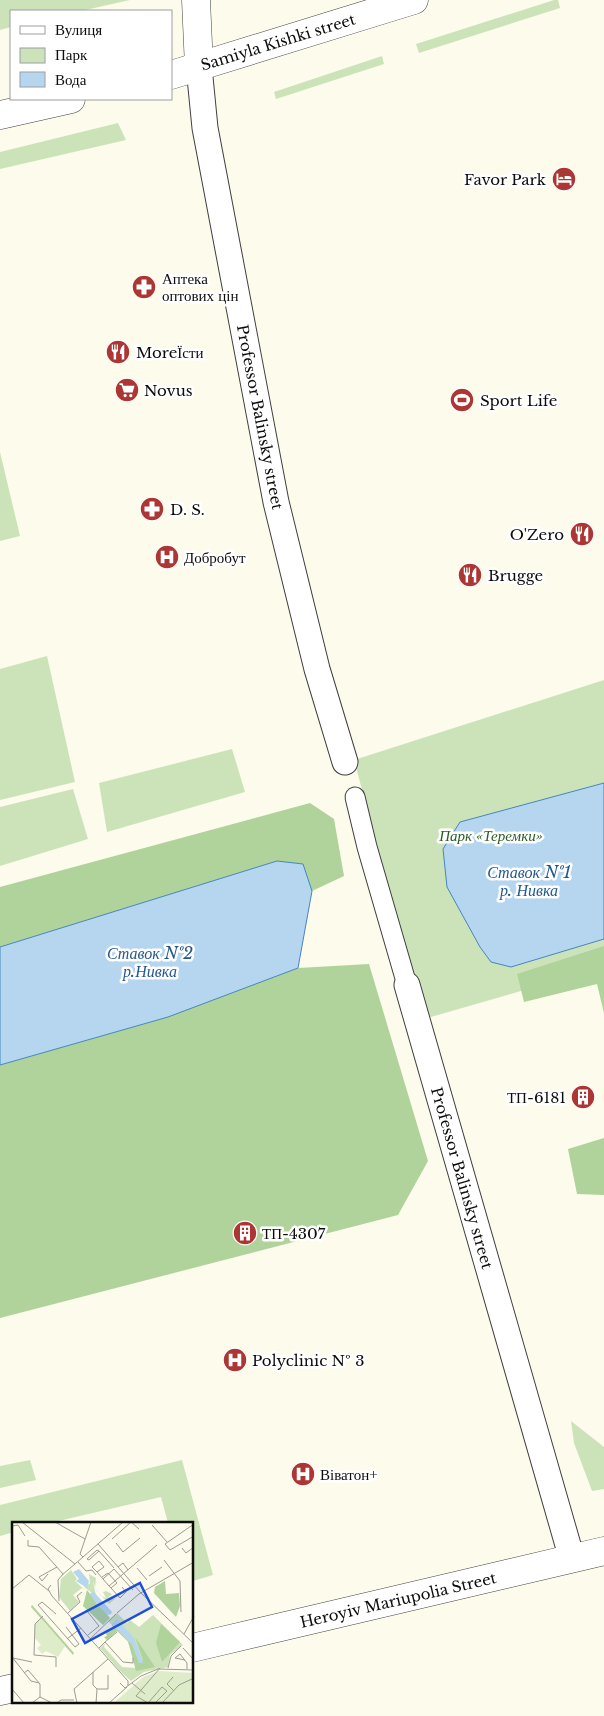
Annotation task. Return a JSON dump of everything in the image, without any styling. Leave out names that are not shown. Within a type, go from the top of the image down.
[{"type":"street","points":[[196,0],[199,67]]},
{"type":"street","name":"Samiyla Kishki street","points":[[172,75],[414,0]]},
{"type":"street","name":"Professor Balinsky street","points":[[199,67],[205,128],[276,502],[317,669],[346,762]]},
{"type":"street","points":[[0,115],[67,100]]},
{"type":"street","name":"Professor Balinsky street","points":[[355,797],[367,847],[572,1559]]},
{"type":"street","name":"Heroyiv Mariupolia Street","points":[[194,1648],[604,1551]]},
{"type":"green space","points":[[0,0],[130,0],[85,10],[10,10],[10,27],[0,30]]},
{"type":"green space","points":[[558,0],[560,8],[419,53],[416,44]]},
{"type":"green space","points":[[382,56],[384,64],[276,99],[274,92]]},
{"type":"green space","points":[[118,123],[126,140],[0,169],[0,152]]},
{"type":"green space","points":[[0,452],[20,536],[0,541]]},
{"type":"green space","points":[[47,656],[75,782],[0,800],[0,669]]},
{"type":"green space","name":"Парк «Теремки»","points":[[604,680],[604,967],[424,1019],[354,760]]},
{"type":"green space","points":[[232,749],[245,792],[107,832],[99,783]]},
{"type":"green space","points":[[73,789],[88,839],[0,866],[0,807]]},
{"type":"green space","points":[[310,803],[334,819],[344,876],[312,891],[303,864],[277,861],[0,947],[0,887]]},
{"type":"green space","points":[[604,946],[604,1013],[597,984],[524,1002],[517,974]]},
{"type":"green space","points":[[369,964],[428,1161],[398,1215],[0,1318],[0,1065],[168,1017],[298,968]]},
{"type":"green space","points":[[604,1138],[604,1195],[577,1194],[568,1149]]},
{"type":"green space","points":[[571,1421],[604,1447],[604,1489],[592,1491],[574,1443]]},
{"type":"green space","points":[[30,1460],[36,1480],[0,1488],[0,1466]]},
{"type":"green space","points":[[182,1460],[213,1575],[194,1581],[194,1522],[168,1522],[161,1497],[54,1522],[12,1522],[12,1533],[0,1536],[0,1505]]},
{"type":"water","name":"Ставок №1 р. Нивка","points":[[604,783],[604,939],[511,967],[491,962],[480,947],[447,887],[443,849],[460,822]]},
{"type":"water","name":"Ставок №2 р.Нивка","points":[[277,861],[303,864],[312,891],[298,968],[168,1017],[0,1065],[0,947]]},
{"type":"place","name":"Favor Park","points":[[564,179]]},
{"type":"place","name":"Аптека оптових цін","points":[[144,287]]},
{"type":"place","name":"MoreЇсти","points":[[118,352]]},
{"type":"place","name":"Novus","points":[[127,390]]},
{"type":"place","name":"Sport Life","points":[[462,400]]},
{"type":"place","name":"D. S.","points":[[152,509]]},
{"type":"place","name":"O'Zero","points":[[582,534]]},
{"type":"place","name":"Добробут","points":[[167,557]]},
{"type":"place","name":"Brugge","points":[[470,575]]},
{"type":"place","name":"ТП-6181","points":[[583,1097]]},
{"type":"place","name":"ТП-4307","points":[[245,1233]]},
{"type":"place","name":"Polyclinic № 3","points":[[235,1360]]},
{"type":"place","name":"Віватон+","points":[[303,1474]]}]
